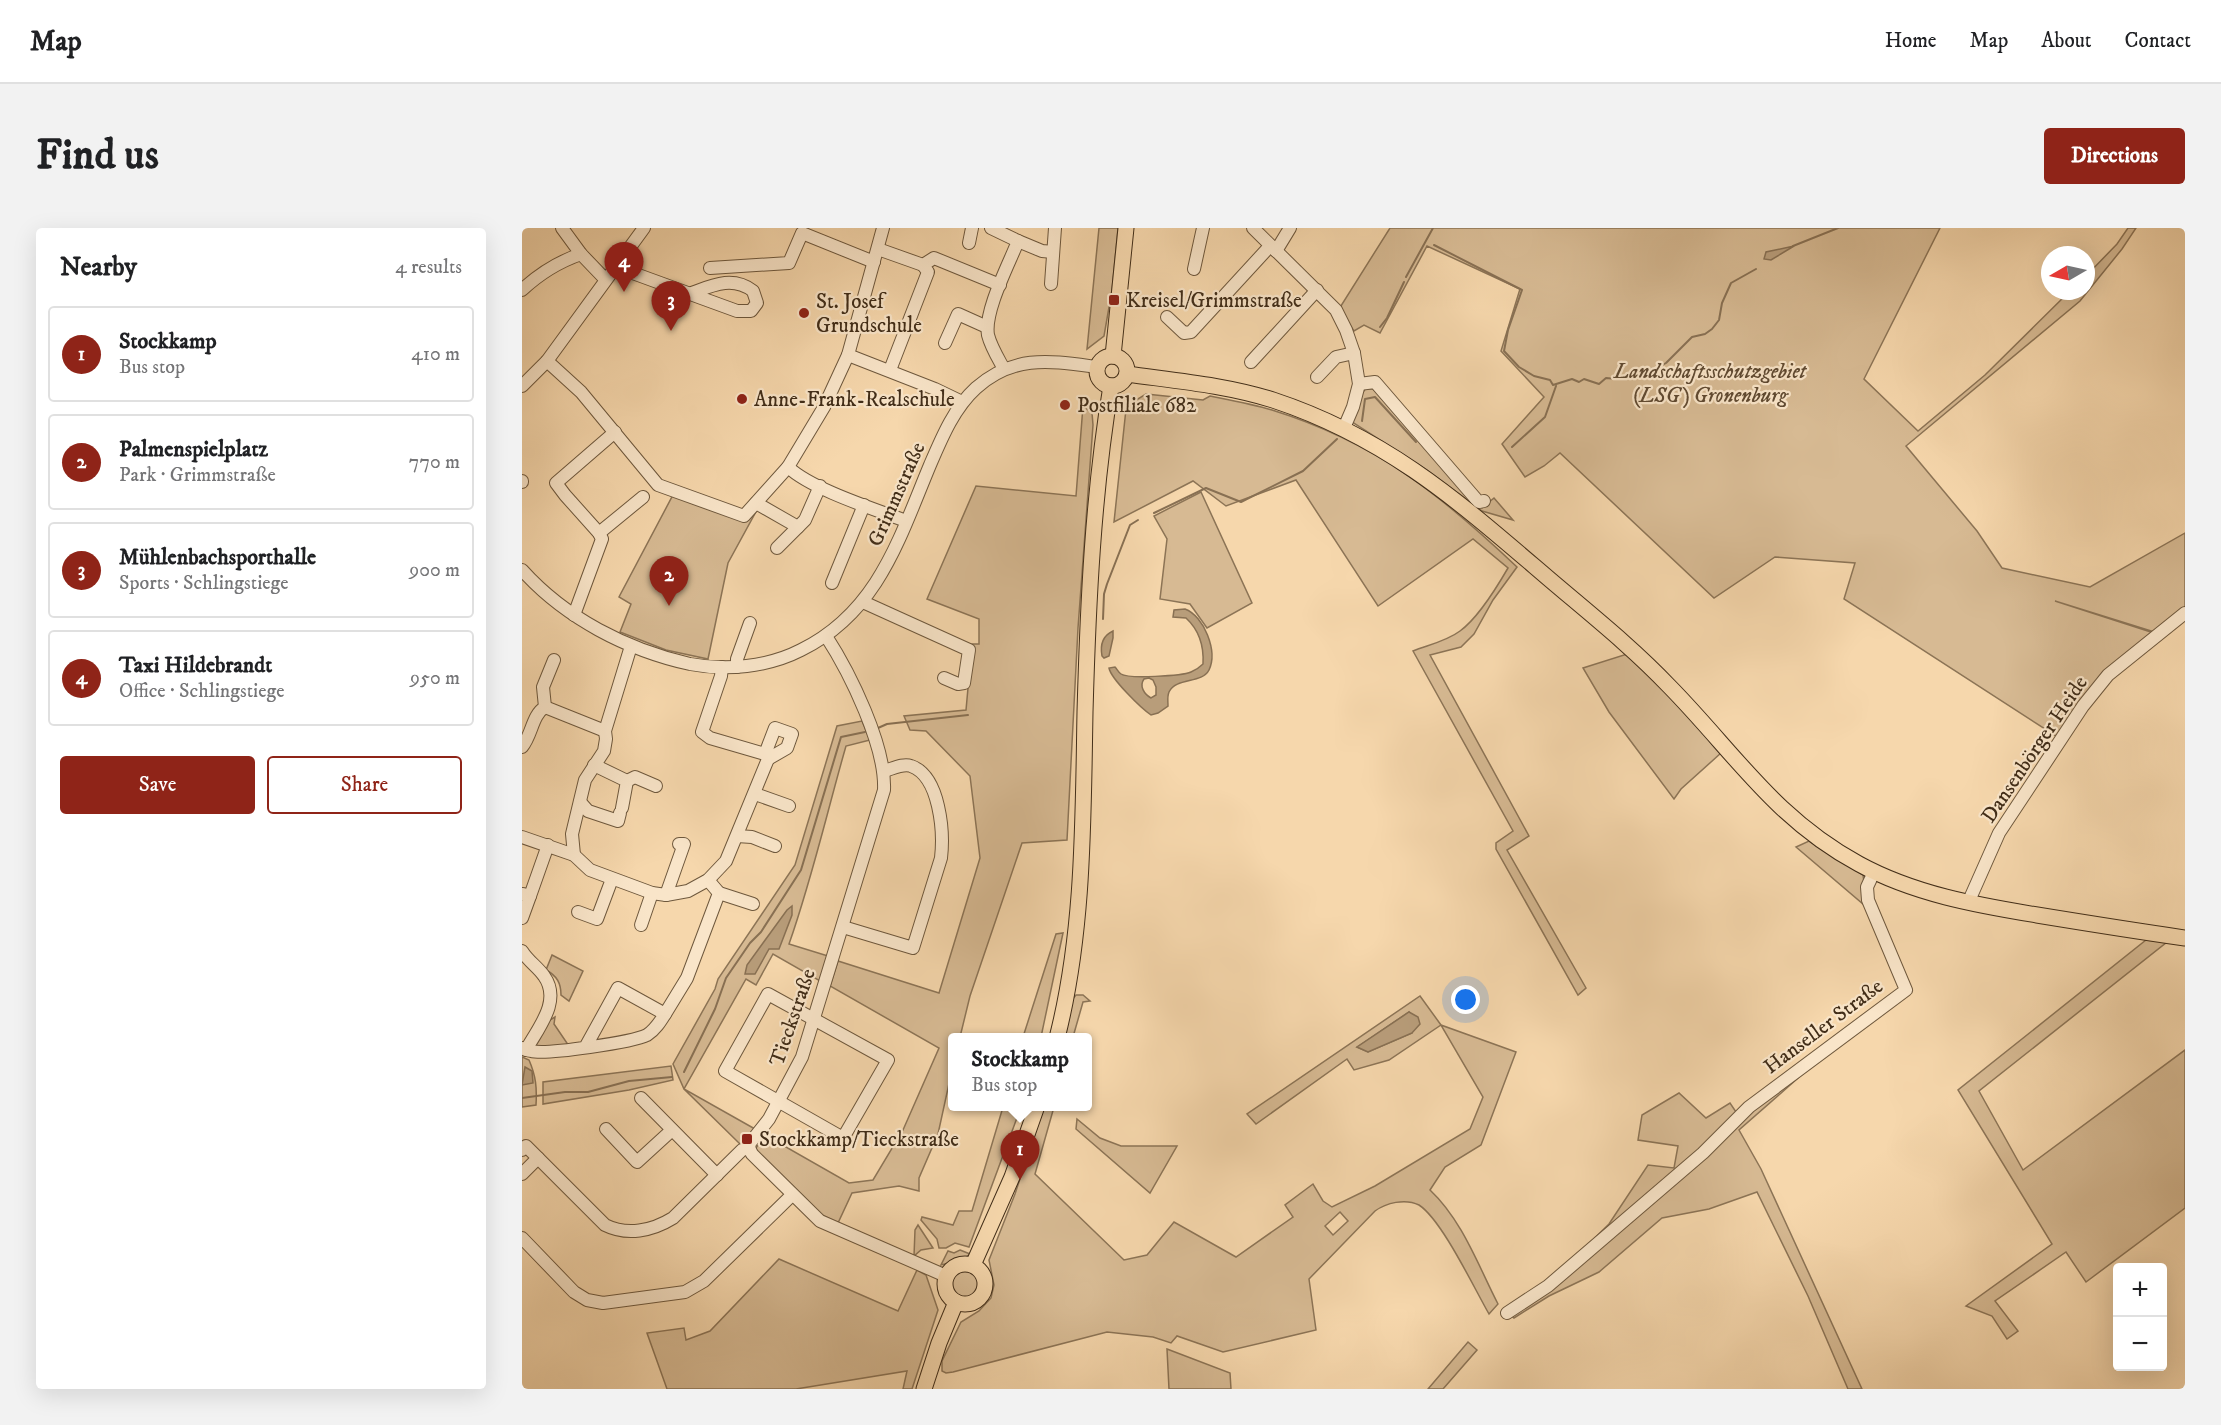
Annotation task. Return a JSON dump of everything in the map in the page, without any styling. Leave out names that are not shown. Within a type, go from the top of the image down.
[{"type":"main road","points":[[1113,356],[1126,228]]},
{"type":"main road","points":[[1113,356],[1123,361],[1127,374],[1122,382],[1110,386],[1097,377],[1097,367],[1103,358],[1113,356]]},
{"type":"main road","points":[[1127,374],[1221,386],[1273,400],[1344,428],[1413,468],[1478,518],[1649,666],[1693,710],[1754,782],[1789,816],[1822,842],[1874,872],[1915,889],[1968,903],[2185,938]]},
{"type":"main road","points":[[1058,1033],[1068,987],[1079,892],[1090,582],[1097,494],[1110,386]]},
{"type":"main road","points":[[973,1265],[1012,1177],[1036,1111]]},
{"type":"main road","points":[[960,1264],[973,1265],[982,1273],[983,1292],[975,1301],[963,1304],[956,1302],[951,1299],[945,1288],[946,1276],[950,1270],[960,1264]]},
{"type":"main road","points":[[924,1389],[939,1343],[956,1302]]},
{"type":"street","points":[[562,228],[581,254],[605,279]]},
{"type":"street","points":[[522,386],[547,361],[644,228]]},
{"type":"street","points":[[547,361],[581,392],[658,484],[744,516],[788,467],[824,407],[848,355],[883,228]]},
{"type":"street","points":[[969,243],[972,228]]},
{"type":"street","points":[[991,228],[1042,251],[1053,252]]},
{"type":"street","points":[[1051,284],[1055,228]]},
{"type":"street","points":[[1194,269],[1203,228]]},
{"type":"street","points":[[1253,228],[1336,310],[1354,352],[1359,384],[1344,428]]},
{"type":"street","points":[[1167,317],[1184,333],[1191,332],[1273,249],[1290,228]]},
{"type":"street","points":[[710,268],[789,263],[802,233],[874,262]]},
{"type":"street","points":[[1004,369],[991,344],[987,327],[990,309],[1018,241]]},
{"type":"street","points":[[878,249],[923,265],[928,272],[890,370]]},
{"type":"street","points":[[522,290],[542,272],[581,254]]},
{"type":"street","points":[[923,265],[934,258],[1000,285]]},
{"type":"street","points":[[616,264],[630,272],[689,294],[742,312],[754,309],[757,303],[753,291],[731,281],[689,294]]},
{"type":"street","points":[[1251,362],[1317,290]]},
{"type":"street","points":[[945,343],[958,314],[987,327]]},
{"type":"street","points":[[1317,377],[1336,357],[1354,352]]},
{"type":"street","points":[[848,355],[890,370],[962,402]]},
{"type":"street","name":"Grimmstraße","points":[[522,571],[574,615],[631,646],[679,661],[737,667],[771,661],[793,654],[840,626],[863,602],[884,569],[936,451],[962,402],[977,387],[1004,369],[1024,363],[1040,361],[1097,367]]},
{"type":"street","points":[[1359,384],[1375,382],[1476,499],[1479,502],[1484,501]]},
{"type":"street","points":[[574,615],[602,539],[556,483],[615,432]]},
{"type":"street","points":[[788,467],[794,473],[820,486],[906,521]]},
{"type":"street","points":[[777,548],[805,520],[820,486]]},
{"type":"street","points":[[599,533],[643,497]]},
{"type":"street","points":[[756,503],[798,527]]},
{"type":"street","points":[[832,583],[864,505]]},
{"type":"street","points":[[863,602],[969,650],[964,683],[958,684],[944,678]]},
{"type":"street","name":"Dansenbörger Heide","points":[[1968,903],[1999,833],[2083,706],[2108,675],[2185,613]]},
{"type":"street","points":[[737,667],[737,659],[750,623]]},
{"type":"street","name":"Tieckstraße","points":[[522,1150],[526,1146],[604,1225],[616,1231],[630,1232],[659,1226],[673,1218],[742,1150],[748,1148],[765,1126],[799,1066],[884,790],[884,771],[866,714],[826,636]]},
{"type":"street","points":[[574,855],[572,834],[585,780],[604,751],[605,731],[631,646]]},
{"type":"street","points":[[545,707],[543,687],[554,660]]},
{"type":"street","points":[[522,837],[574,855],[590,870],[652,893],[666,895],[688,891],[708,880],[726,861],[755,794],[767,756],[710,738],[702,732],[722,667]]},
{"type":"street","points":[[545,707],[605,731]]},
{"type":"street","points":[[522,747],[528,739],[539,711],[545,707]]},
{"type":"street","points":[[843,927],[914,948],[941,858],[943,844],[932,786],[914,766],[907,764],[884,771]]},
{"type":"street","points":[[594,765],[627,781]]},
{"type":"street","points":[[627,781],[635,777],[656,786]]},
{"type":"street","points":[[580,802],[588,811],[618,821],[627,781]]},
{"type":"street","points":[[755,794],[789,806]]},
{"type":"street","points":[[737,836],[752,837],[775,846]]},
{"type":"street","points":[[666,895],[684,844],[679,844]]},
{"type":"street","points":[[522,918],[526,894],[548,845]]},
{"type":"street","name":"Hanseller Straße","points":[[1507,1313],[1548,1286],[1703,1153],[1749,1107],[1906,990],[1868,900],[1868,887],[1874,872]]},
{"type":"street","points":[[578,912],[597,919],[612,879]]},
{"type":"street","points":[[708,880],[719,892],[753,904]]},
{"type":"street","points":[[524,955],[545,976],[550,987],[551,998],[545,1017],[524,1049],[531,1052],[551,1051],[640,1038],[650,1033],[665,1014],[687,978],[719,892]]},
{"type":"street","points":[[641,925],[652,893]]},
{"type":"street","points":[[586,1046],[618,988],[665,1014]]},
{"type":"street","points":[[768,994],[814,1018],[888,1060],[843,1138],[724,1071],[768,994]]},
{"type":"street","points":[[641,1098],[717,1175]]},
{"type":"street","points":[[606,1129],[637,1162],[672,1130]]},
{"type":"street","points":[[748,1148],[820,1221],[946,1276]]},
{"type":"street","points":[[522,1174],[538,1158]]},
{"type":"street","points":[[522,1238],[574,1292],[587,1300],[603,1303],[685,1292],[704,1281],[792,1195]]},
{"type":"green space","points":[[1099,228],[1118,228],[1112,290],[1104,336],[1087,349]]},
{"type":"green space","name":"Landschaftsschutzgebiet (LSG) Gronenburg","points":[[1390,228],[1940,228],[1864,379],[1918,431],[1985,375],[2061,300],[2081,300],[1906,446],[1977,531],[2002,568],[2090,587],[2185,533],[2185,617],[2164,635],[2055,601],[2157,634],[2108,675],[2059,738],[1844,599],[1855,563],[1775,557],[1714,598],[1560,453],[1525,477],[1502,444],[1544,397],[1501,351],[1520,289],[1427,246],[1380,333],[1364,325],[1354,331],[1339,309]]},
{"type":"green space","name":"Landschaftsschutzgebiet (LSG) Gronenburg","points":[[2128,228],[2136,228],[2095,282],[2095,267],[2117,244]]},
{"type":"green space","points":[[1366,388],[1373,389],[1482,508],[1494,498],[1513,520],[1482,511],[1427,470],[1352,422],[1361,395]]},
{"type":"green space","points":[[1146,394],[1203,400],[1210,396],[1249,404],[1309,423],[1343,438],[1374,454],[1433,494],[1517,567],[1493,600],[1474,634],[1461,647],[1430,655],[1529,836],[1507,850],[1586,988],[1578,995],[1496,849],[1496,843],[1513,831],[1413,651],[1449,638],[1467,625],[1487,602],[1508,568],[1473,539],[1378,606],[1296,480],[1226,506],[1193,481],[1114,522],[1126,409]]},
{"type":"green space","points":[[1083,406],[1092,413],[1093,425],[1078,628],[1067,840],[1022,843],[970,996],[961,1033],[948,1033],[948,1088],[938,1134],[919,1178],[919,1191],[899,1186],[852,1193],[838,1223],[816,1212],[758,1154],[756,1148],[765,1135],[849,1183],[873,1180],[903,1130],[939,1048],[830,986],[838,961],[939,993],[980,858],[970,776],[926,731],[910,730],[904,716],[966,710],[972,644],[979,644],[979,619],[927,599],[976,486],[1076,496]]},
{"type":"green space","points":[[1201,492],[1252,603],[1207,628],[1190,604],[1160,599],[1167,539],[1154,516]]},
{"type":"green space","points":[[674,493],[740,518],[758,508],[728,563],[708,659],[666,650],[620,632],[631,604],[619,597]]},
{"type":"green space","points":[[1627,654],[1666,692],[1721,753],[1681,789],[1674,799],[1609,712],[1583,668]]},
{"type":"green space","points":[[862,721],[870,740],[846,746],[789,944],[828,956],[820,981],[773,954],[756,985],[746,979],[684,1089],[673,1064],[715,989],[718,979],[795,865],[837,726]]},
{"type":"green space","points":[[1809,841],[1863,875],[1866,897],[1863,904],[1796,847]]},
{"type":"green space","points":[[1063,933],[1042,1033],[1024,1033],[1056,934]]},
{"type":"green space","points":[[2146,940],[2167,942],[1979,1091],[2023,1170],[2185,1050],[2185,1208],[2086,1282],[2066,1252],[1995,1301],[2018,1331],[2007,1339],[1992,1316],[1966,1306],[2052,1244],[1958,1090]]},
{"type":"green space","points":[[552,955],[583,971],[569,1001],[561,995],[556,977],[546,970]]},
{"type":"green space","points":[[1076,995],[1083,995],[1090,1001],[1083,1002],[1074,1033],[1064,1033],[1071,1001]]},
{"type":"green space","points":[[1420,996],[1441,1025],[1389,1060],[1354,1070],[1347,1059],[1256,1124],[1247,1114]],"holes":[[[1409,1012],[1412,1033],[1368,1052],[1357,1047]]]},
{"type":"green space","points":[[555,1017],[554,1024],[569,1046],[534,1049],[543,1024]]},
{"type":"green space","points":[[1441,1025],[1516,1052],[1481,1145],[1445,1167],[1430,1190],[1460,1229],[1498,1304],[1489,1314],[1438,1225],[1419,1205],[1402,1202],[1390,1204],[1375,1211],[1309,1279],[1316,1330],[1223,1352],[1177,1336],[1171,1343],[1153,1337],[1107,1332],[953,1372],[942,1371],[942,1361],[961,1322],[979,1311],[991,1298],[994,1285],[989,1260],[1015,1194],[1043,1111],[1053,1111],[1035,1174],[1124,1260],[1147,1255],[1174,1222],[1236,1257],[1293,1217],[1285,1205],[1313,1184],[1323,1201],[1332,1207],[1375,1186],[1470,1129],[1483,1097]],"holes":[[[1340,1212],[1348,1221],[1333,1235],[1325,1226]]]},
{"type":"green space","points":[[522,1057],[529,1060],[535,1077],[536,1105],[522,1107]]},
{"type":"green space","points":[[671,1066],[673,1080],[629,1090],[543,1104],[543,1082]]},
{"type":"green space","points":[[1806,1071],[1739,1130],[1761,1169],[1862,1389],[1848,1389],[1808,1296],[1757,1192],[1709,1209],[1662,1218],[1599,1272],[1549,1296],[1514,1318],[1509,1314],[1561,1271],[1609,1224],[1648,1165],[1674,1168],[1678,1146],[1638,1140],[1642,1115],[1679,1093],[1706,1118],[1730,1103],[1736,1112]]},
{"type":"green space","points":[[684,1089],[755,1129],[740,1144]]},
{"type":"green space","points":[[1002,1111],[1020,1111],[969,1247],[955,1243],[946,1248],[939,1248],[937,1239],[921,1220],[922,1217],[953,1225],[959,1211],[972,1211]]},
{"type":"green space","points":[[1077,1119],[1100,1138],[1121,1146],[1177,1146],[1150,1193],[1076,1129]]},
{"type":"green space","points":[[918,1225],[933,1248],[921,1250],[914,1256],[915,1230]]},
{"type":"green space","points":[[960,1250],[970,1254],[962,1260],[941,1265],[948,1251],[954,1253]]},
{"type":"green space","points":[[779,1259],[898,1311],[917,1270],[926,1275],[938,1310],[912,1389],[903,1389],[907,1371],[796,1389],[667,1389],[647,1333],[684,1328],[686,1340],[710,1331]]},
{"type":"green space","points":[[965,1269],[976,1273],[980,1284],[976,1295],[965,1299],[954,1295],[950,1284],[954,1273]]},
{"type":"green space","points":[[1468,1342],[1477,1350],[1443,1389],[1428,1389]]},
{"type":"green space","points":[[1167,1349],[1230,1373],[1231,1389],[1169,1389]]},
{"type":"shaded area","points":[[1794,246],[1771,260],[1764,259],[1766,252]]},
{"type":"shaded area","points":[[1185,609],[1192,613],[1203,626],[1208,635],[1212,653],[1211,662],[1206,674],[1172,687],[1168,694],[1168,706],[1151,715],[1121,686],[1109,668],[1115,667],[1126,676],[1155,676],[1186,673],[1202,665],[1203,651],[1197,633],[1186,618],[1173,617],[1174,610]],"holes":[[[1144,679],[1153,680],[1156,695],[1151,698],[1144,692],[1142,684]]]},
{"type":"shaded area","points":[[1113,631],[1109,656],[1104,658],[1101,652],[1103,641],[1106,635]]},
{"type":"shaded area","points":[[792,906],[792,915],[779,949],[769,949],[755,974],[745,974],[747,965]]},
{"type":"shaded area","points":[[1409,1012],[1418,1017],[1420,1024],[1412,1033],[1368,1052],[1357,1047]]},
{"type":"shaded area","points":[[525,1067],[532,1071],[533,1083],[522,1085]]},
{"type":"waterway","points":[[1406,277],[1433,228]]},
{"type":"waterway","points":[[1793,246],[1838,228]]},
{"type":"waterway","points":[[1434,245],[1522,290],[1508,330],[1504,351],[1519,367],[1534,376],[1550,380],[1553,385],[1572,379],[1579,382],[1584,379],[1599,384],[1606,378],[1617,379],[1657,368],[1666,363],[1692,337],[1705,334],[1712,329],[1719,320],[1722,303],[1731,283],[1756,269]]},
{"type":"waterway","points":[[1380,327],[1387,318],[1404,282]]},
{"type":"waterway","points":[[1512,447],[1545,417],[1556,386]]},
{"type":"waterway","points":[[1362,421],[1365,399],[1375,397],[1416,442]]},
{"type":"waterway","points":[[1154,513],[1206,488],[1241,502],[1303,471],[1337,439]]},
{"type":"waterway","points":[[1103,619],[1104,594],[1107,584],[1130,525],[1138,520]]},
{"type":"waterway","points":[[878,728],[887,724],[968,715]]},
{"type":"waterway","points":[[684,1072],[715,1009],[726,978],[750,943],[761,932],[801,870],[841,737],[865,732]]},
{"type":"waterway","points":[[522,1098],[565,1092],[588,1092],[629,1081],[672,1077]]},
{"type":"place","name":"Taxi Hildebrandt","points":[[624,292]]},
{"type":"place","name":"Kreisel/Grimmstraße","points":[[1114,300]]},
{"type":"place","name":"St. Josef Grundschule","points":[[804,313]]},
{"type":"place","name":"Mühlenbachsporthalle","points":[[671,331]]},
{"type":"place","name":"Anne-Frank-Realschule","points":[[742,399]]},
{"type":"place","name":"Postfiliale 682","points":[[1065,405]]},
{"type":"place","name":"Palmenspielplatz","points":[[669,606]]},
{"type":"place","name":"Stockkamp/Tieckstraße","points":[[747,1139]]},
{"type":"place","name":"Stockkamp","points":[[1020,1180]]}]
